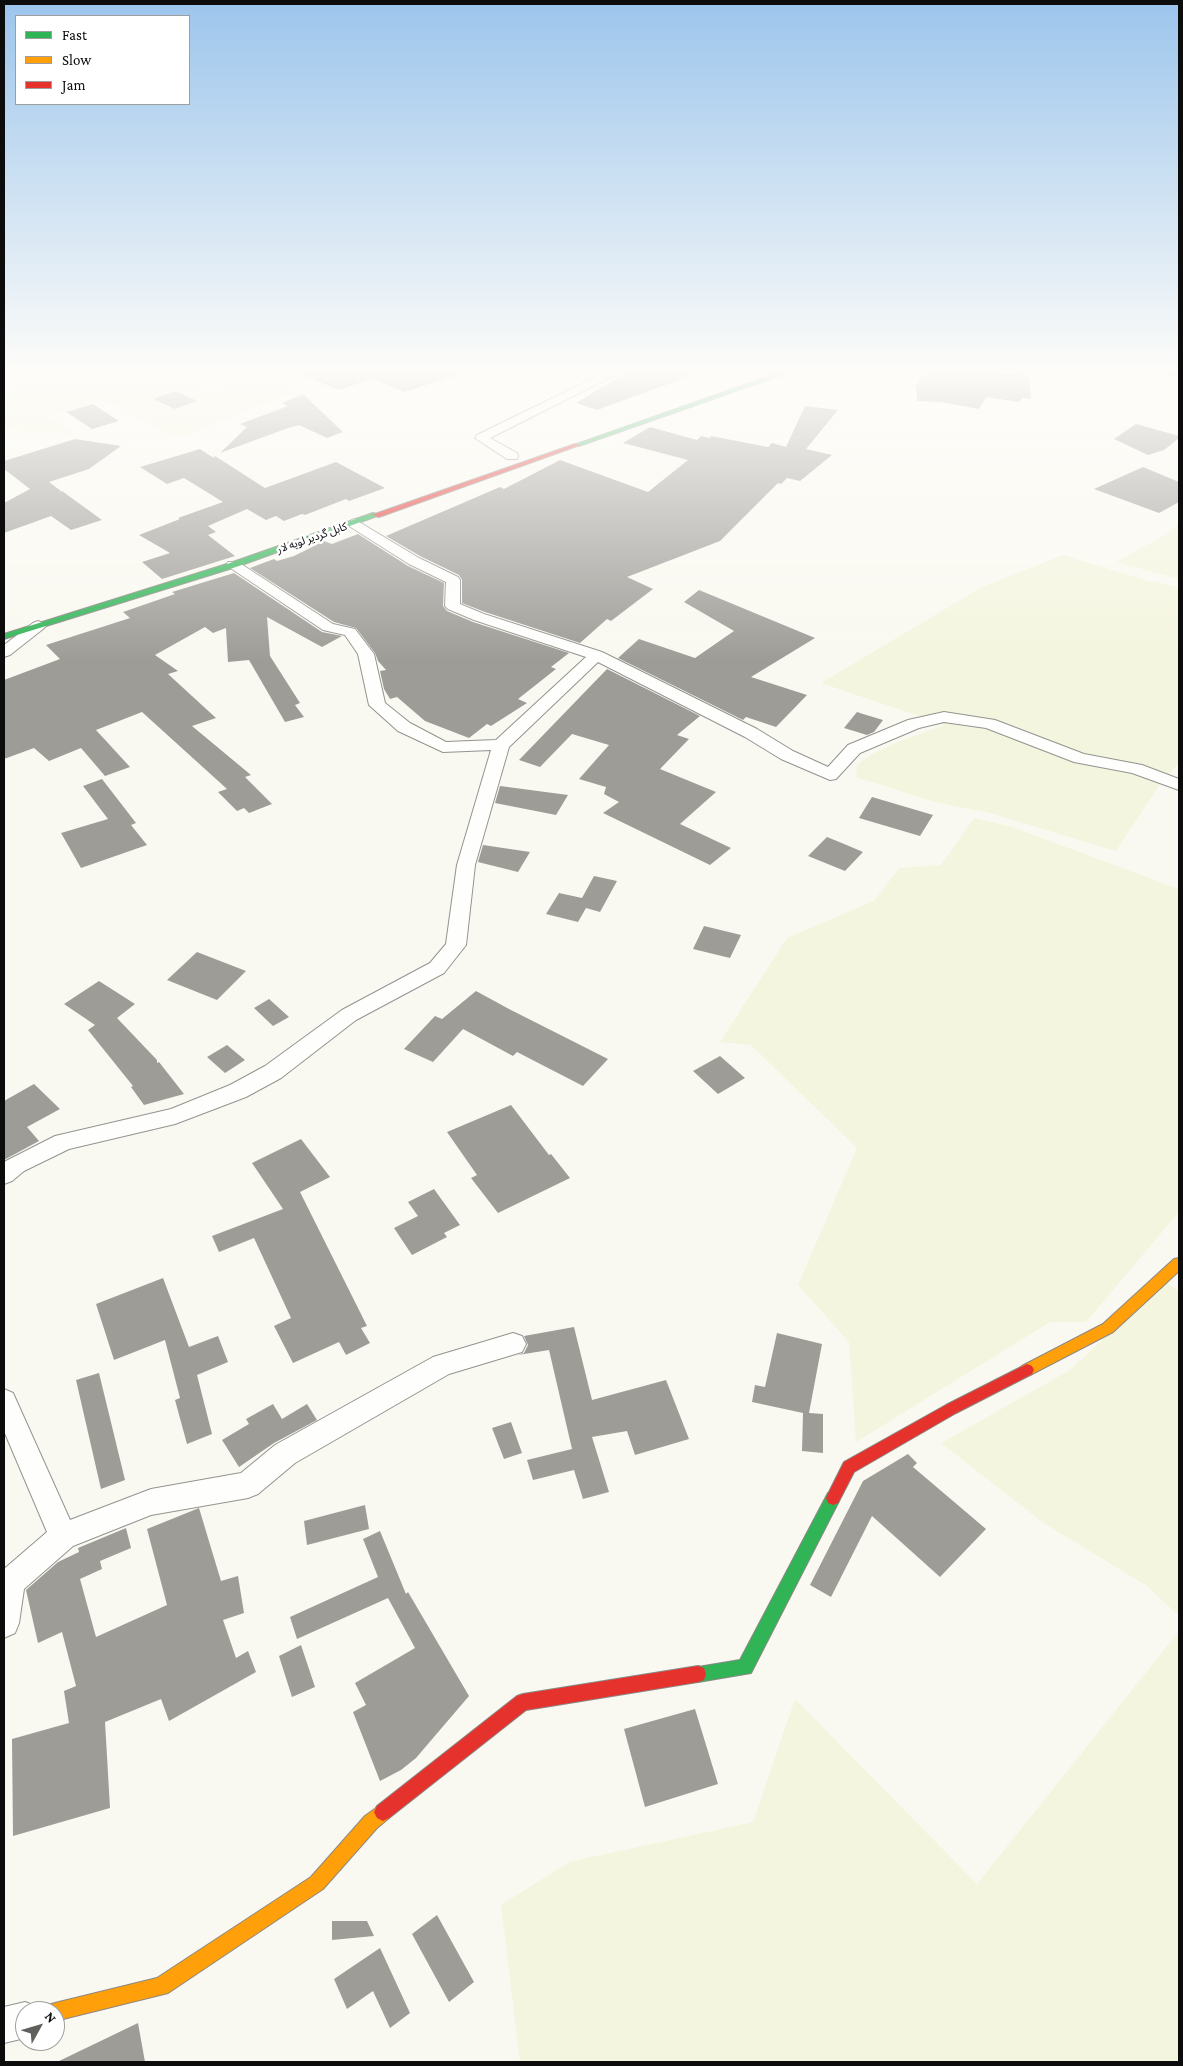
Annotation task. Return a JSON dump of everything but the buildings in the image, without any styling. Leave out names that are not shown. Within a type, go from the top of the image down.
[{"type":"main road","points":[[365,506],[476,468]]},
{"type":"main road","name":"کابل گردیز لویه لار","points":[[4,637],[233,565],[511,468]]},
{"type":"main road","points":[[4,626],[72,603]]},
{"type":"main road","points":[[65,2010],[161,1986],[318,1883],[371,1822],[523,1702],[746,1666],[849,1467],[951,1409],[1108,1328],[1179,1264]]},
{"type":"street","points":[[354,523],[414,561],[453,580],[453,606],[479,617],[596,655],[751,733],[787,755],[830,775],[854,749],[914,724],[944,717],[989,724],[1080,758],[1136,769],[1179,785]]},
{"type":"street","points":[[233,565],[328,627],[350,632],[366,654],[377,704],[404,727],[442,747],[501,745]]},
{"type":"street","points":[[4,652],[38,626]]},
{"type":"street","points":[[4,1175],[16,1164],[64,1142],[175,1116],[238,1091],[273,1072],[349,1014],[437,968],[456,946],[466,865],[501,745],[586,667],[596,655]]},
{"type":"street","points":[[4,1623],[11,1582],[63,1536],[151,1502],[248,1485],[285,1454],[442,1365],[513,1344]]},
{"type":"street","points":[[4,1401],[63,1536]]},
{"type":"green space","points":[[1179,523],[1179,579],[1116,562],[1165,535]]},
{"type":"green space","points":[[1063,555],[1148,581],[1179,587],[1179,764],[1164,778],[1116,851],[990,813],[935,802],[856,777],[857,765],[872,754],[900,741],[945,725],[821,683],[982,587]]},
{"type":"green space","points":[[974,818],[1012,827],[1179,889],[1179,1212],[1086,1322],[1050,1322],[856,1442],[849,1342],[798,1285],[857,1148],[751,1045],[720,1042],[787,938],[874,901],[899,868],[941,865]]},
{"type":"green space","points":[[1165,1282],[1179,1291],[1179,1616],[1147,1586],[1042,1522],[941,1443],[1070,1370]]},
{"type":"green space","points":[[1179,1631],[1179,2062],[520,2062],[501,1905],[569,1862],[753,1822],[795,1699],[977,1884]]},
{"type":"traffic: fast","points":[[4,637],[233,565],[376,515]]},
{"type":"traffic: fast","points":[[698,1674],[745,1667],[833,1498]]},
{"type":"traffic: slow","points":[[1027,1370],[1108,1328],[1179,1263]]},
{"type":"traffic: slow","points":[[65,2010],[161,1986],[317,1883],[371,1822],[383,1812]]},
{"type":"traffic: jam","points":[[376,515],[510,468]]},
{"type":"traffic: jam","points":[[833,1498],[849,1467],[951,1409],[1027,1370]]},
{"type":"traffic: jam","points":[[383,1812],[523,1702],[698,1674]]}]
